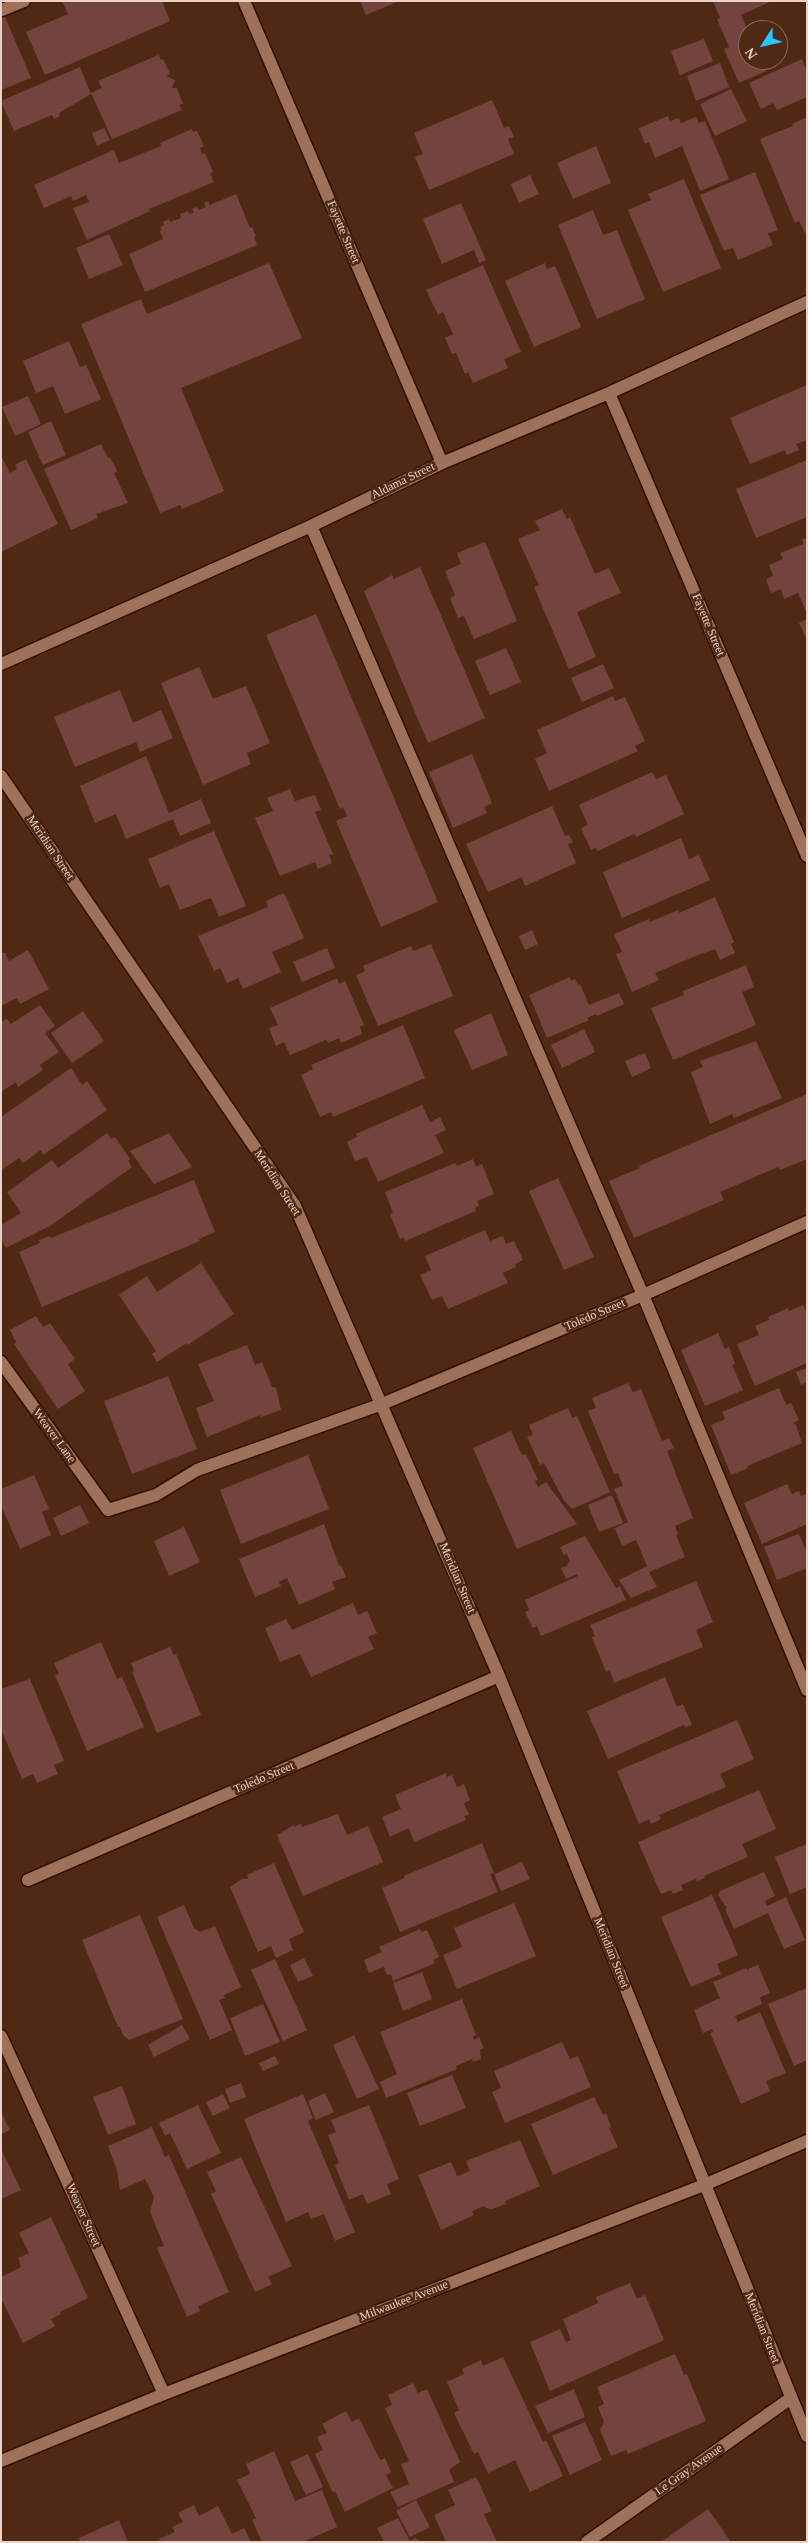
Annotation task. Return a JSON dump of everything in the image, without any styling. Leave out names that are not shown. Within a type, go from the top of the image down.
[{"type":"street","points":[[2,10],[24,1]]},
{"type":"street","name":"Fayette Street","points":[[244,1],[442,463]]},
{"type":"street","name":"Aldama Street","points":[[1,664],[311,526],[442,463],[609,394],[807,302]]},
{"type":"street","name":"Fayette Street","points":[[609,394],[807,856]]},
{"type":"street","points":[[311,526],[643,1295],[807,1690]]},
{"type":"street","name":"Meridian Street","points":[[1,776],[295,1206],[500,1676],[704,2186],[807,2436]]},
{"type":"street","name":"Toledo Street","points":[[108,1510],[156,1495],[197,1470],[382,1404],[643,1295],[807,1222]]},
{"type":"street","name":"Weaver Lane","points":[[1,1362],[108,1510]]},
{"type":"street","name":"Toledo Street","points":[[28,1880],[500,1676]]},
{"type":"street","name":"Weaver Street","points":[[1,2036],[164,2394]]},
{"type":"street","name":"Milwaukee Avenue","points":[[1,2460],[164,2394],[704,2186],[807,2141]]},
{"type":"street","name":"Le Gray Avenue","points":[[587,2542],[791,2398]]},
{"type":"building","points":[[62,1],[162,1],[170,21],[45,75],[26,32],[68,14]]},
{"type":"building","points":[[360,1],[399,1],[366,15]]},
{"type":"building","points":[[713,1],[772,1],[741,15],[743,20],[738,20],[738,70],[766,71],[739,83],[724,49],[729,47],[717,19],[720,18]]},
{"type":"building","points":[[5,17],[31,78],[1,90],[1,18]]},
{"type":"building","points":[[704,39],[713,61],[680,75],[671,51]]},
{"type":"building","points":[[158,55],[161,60],[163,59],[170,74],[167,75],[168,77],[175,80],[172,88],[177,88],[183,104],[179,105],[182,110],[112,139],[91,93],[102,88],[98,81]]},
{"type":"building","points":[[802,59],[807,72],[807,97],[777,110],[773,103],[761,109],[749,83],[778,70],[788,70],[788,65]]},
{"type":"building","points":[[720,63],[729,87],[696,101],[687,76]]},
{"type":"building","points":[[80,67],[91,94],[59,113],[60,116],[54,119],[52,115],[14,131],[2,104],[3,100]]},
{"type":"building","points":[[731,89],[747,121],[715,136],[700,104]]},
{"type":"building","points":[[492,100],[504,128],[509,126],[514,137],[508,139],[514,154],[429,190],[415,157],[423,154],[414,133]]},
{"type":"building","points":[[668,116],[670,121],[679,118],[681,123],[696,117],[699,123],[705,121],[729,179],[700,191],[682,146],[655,158],[649,142],[645,144],[639,128]]},
{"type":"building","points":[[807,117],[807,232],[805,233],[799,221],[795,223],[760,139],[793,126],[792,124]]},
{"type":"building","points":[[104,128],[110,140],[97,146],[92,133]]},
{"type":"building","points":[[192,129],[193,132],[197,131],[204,146],[200,148],[202,154],[205,153],[213,172],[210,173],[214,182],[149,209],[150,211],[87,240],[73,208],[89,202],[86,195],[73,201],[71,196],[44,208],[34,185],[114,150],[119,163],[161,146],[160,143]]},
{"type":"building","points":[[596,146],[611,183],[573,199],[557,163]]},
{"type":"building","points":[[755,172],[778,230],[768,233],[773,245],[738,260],[733,248],[724,251],[700,195]]},
{"type":"building","points":[[530,175],[539,194],[519,203],[511,184]]},
{"type":"building","points":[[684,179],[721,268],[663,292],[628,210],[651,200],[648,194]]},
{"type":"building","points":[[236,194],[250,228],[252,227],[256,236],[254,237],[257,245],[145,292],[129,254],[163,239],[160,227],[164,225],[163,222],[169,219],[170,222],[181,218],[180,214],[188,211],[190,214],[194,212],[192,209],[197,207],[199,210],[206,207],[204,203],[208,201],[210,205]]},
{"type":"building","points":[[461,203],[486,260],[479,263],[474,250],[442,264],[423,219]]},
{"type":"building","points":[[593,210],[603,235],[617,230],[645,299],[597,319],[558,225]]},
{"type":"building","points":[[109,234],[123,265],[89,279],[76,248]]},
{"type":"building","points":[[269,263],[302,338],[181,388],[224,491],[182,509],[180,505],[160,513],[81,324],[141,299],[147,314]]},
{"type":"building","points":[[545,263],[547,269],[555,266],[581,327],[534,347],[505,281]]},
{"type":"building","points":[[483,265],[521,352],[504,359],[508,368],[473,383],[468,372],[465,374],[456,353],[452,354],[445,338],[453,334],[443,312],[438,315],[426,290]]},
{"type":"building","points":[[69,341],[80,367],[86,365],[101,399],[65,414],[53,386],[36,393],[23,361]]},
{"type":"building","points":[[807,385],[807,440],[796,444],[799,450],[787,455],[785,450],[750,464],[730,418]]},
{"type":"building","points":[[28,396],[41,424],[15,436],[2,407]]},
{"type":"building","points":[[51,421],[66,455],[43,465],[28,432]]},
{"type":"building","points":[[101,444],[108,458],[114,464],[117,472],[114,473],[128,503],[96,514],[98,518],[71,530],[44,469]]},
{"type":"building","points":[[1,456],[10,473],[17,469],[15,465],[26,459],[58,524],[1,552]]},
{"type":"building","points":[[807,460],[807,517],[756,538],[736,489]]},
{"type":"building","points":[[562,509],[567,519],[570,517],[595,574],[609,568],[621,593],[577,612],[596,657],[569,669],[534,587],[539,585],[518,539],[540,530],[535,521]]},
{"type":"building","points":[[807,538],[807,614],[798,593],[784,599],[781,589],[771,593],[766,579],[773,576],[769,565],[783,559],[780,553],[803,544],[802,539]]},
{"type":"building","points":[[485,542],[517,621],[474,639],[464,616],[458,618],[450,598],[455,595],[445,571],[461,564],[457,553]]},
{"type":"building","points":[[420,567],[485,718],[428,743],[364,591],[392,575],[394,579]]},
{"type":"building","points":[[316,614],[438,902],[381,927],[336,821],[347,816],[343,807],[340,809],[266,635]]},
{"type":"building","points":[[807,619],[807,640],[799,623]]},
{"type":"building","points":[[506,648],[521,682],[490,695],[475,661]]},
{"type":"building","points":[[603,664],[614,688],[582,702],[571,678]]},
{"type":"building","points":[[199,667],[213,699],[246,686],[270,743],[247,753],[251,764],[203,785],[161,683]]},
{"type":"building","points":[[120,690],[133,723],[161,710],[173,738],[140,752],[136,742],[75,767],[54,717]]},
{"type":"building","points":[[613,696],[615,701],[625,697],[645,741],[635,746],[638,751],[549,791],[535,759],[547,753],[537,730]]},
{"type":"building","points":[[472,754],[492,803],[484,807],[487,813],[453,828],[429,772]]},
{"type":"building","points":[[146,756],[169,813],[201,799],[211,823],[180,836],[173,819],[126,839],[116,814],[95,823],[80,786]]},
{"type":"building","points":[[652,772],[656,779],[666,775],[684,814],[636,837],[634,834],[598,851],[596,848],[591,850],[581,828],[588,825],[579,805]]},
{"type":"building","points":[[290,789],[295,801],[315,795],[321,810],[315,812],[333,854],[329,855],[332,863],[318,869],[315,862],[280,876],[255,818],[273,811],[267,798]]},
{"type":"building","points":[[552,806],[565,836],[569,835],[573,842],[568,844],[576,863],[525,886],[522,877],[488,892],[466,844]]},
{"type":"building","points":[[214,831],[246,906],[219,917],[211,898],[180,910],[169,884],[160,888],[148,859]]},
{"type":"building","points":[[681,838],[689,859],[699,855],[710,880],[622,918],[603,872]]},
{"type":"building","points":[[284,893],[304,938],[272,952],[281,972],[243,989],[238,978],[227,983],[220,968],[214,971],[198,936],[268,907],[266,901]]},
{"type":"building","points":[[715,897],[734,942],[731,944],[735,953],[720,960],[715,949],[693,957],[655,973],[659,980],[632,992],[616,954],[622,952],[614,934],[649,919],[650,922],[678,910],[679,913]]},
{"type":"building","points":[[532,930],[538,944],[525,950],[519,936]]},
{"type":"building","points":[[431,944],[453,996],[378,1026],[356,975],[365,971],[363,966],[411,946],[413,951]]},
{"type":"building","points":[[327,948],[335,968],[302,982],[293,962]]},
{"type":"building","points":[[28,950],[49,989],[20,1004],[17,998],[1,1006],[1,953],[5,953],[9,961]]},
{"type":"building","points":[[746,965],[754,987],[742,992],[756,1025],[673,1060],[651,1008],[684,995],[683,991]]},
{"type":"building","points":[[570,977],[571,981],[575,979],[578,985],[580,984],[589,1005],[619,993],[624,1004],[597,1016],[596,1014],[587,1018],[589,1020],[547,1038],[529,995]]},
{"type":"building","points":[[337,978],[339,984],[345,981],[364,1025],[360,1027],[362,1034],[341,1043],[339,1038],[328,1043],[326,1040],[290,1055],[284,1042],[276,1046],[269,1028],[278,1025],[270,1008]]},
{"type":"building","points":[[40,1005],[55,1026],[45,1033],[59,1052],[40,1065],[43,1070],[18,1087],[16,1082],[1,1092],[1,1022],[7,1019],[11,1024]]},
{"type":"building","points":[[83,1011],[104,1041],[72,1063],[51,1033]]},
{"type":"building","points":[[491,1013],[508,1055],[472,1070],[454,1030]]},
{"type":"building","points":[[403,1025],[425,1078],[333,1117],[331,1112],[320,1117],[301,1075],[313,1069],[311,1065]]},
{"type":"building","points":[[584,1029],[595,1052],[562,1068],[551,1045]]},
{"type":"building","points":[[756,1041],[782,1098],[734,1118],[732,1114],[710,1124],[691,1072],[703,1067],[700,1061]]},
{"type":"building","points":[[645,1053],[651,1068],[632,1077],[625,1061]]},
{"type":"building","points":[[71,1068],[82,1085],[87,1081],[107,1110],[43,1155],[41,1150],[23,1163],[19,1158],[1,1170],[1,1117]]},
{"type":"building","points":[[807,1094],[807,1159],[780,1170],[778,1167],[720,1192],[724,1200],[634,1238],[609,1181],[640,1168],[639,1166]]},
{"type":"building","points":[[422,1105],[430,1122],[440,1117],[446,1130],[435,1135],[444,1153],[378,1182],[367,1157],[355,1161],[347,1142],[357,1137],[356,1134]]},
{"type":"building","points":[[107,1133],[111,1139],[115,1137],[130,1159],[128,1161],[132,1167],[50,1226],[6,1248],[1,1239],[1,1225],[21,1213],[7,1192],[52,1160],[58,1168]]},
{"type":"building","points":[[169,1133],[192,1167],[154,1184],[130,1151]]},
{"type":"building","points":[[473,1159],[476,1167],[482,1164],[494,1194],[477,1201],[479,1206],[475,1208],[476,1211],[405,1241],[404,1237],[400,1239],[390,1214],[393,1213],[385,1192],[455,1163],[457,1166]]},
{"type":"building","points":[[558,1178],[594,1257],[564,1270],[529,1191]]},
{"type":"building","points":[[194,1180],[215,1232],[199,1239],[200,1241],[42,1307],[19,1252],[40,1243],[39,1240],[50,1236],[51,1238]]},
{"type":"building","points":[[485,1230],[490,1241],[503,1236],[506,1244],[514,1241],[523,1260],[515,1264],[516,1267],[503,1273],[508,1283],[448,1309],[442,1296],[432,1300],[420,1275],[431,1270],[425,1256]]},
{"type":"building","points":[[201,1263],[234,1314],[188,1345],[187,1343],[157,1362],[152,1354],[156,1351],[119,1295],[147,1276],[157,1292]]},
{"type":"building","points":[[803,1305],[807,1313],[807,1363],[755,1386],[737,1344],[759,1335],[755,1326],[769,1320],[768,1317],[788,1308],[789,1311]]},
{"type":"building","points":[[36,1316],[43,1327],[50,1323],[75,1359],[68,1364],[85,1391],[58,1409],[14,1344],[16,1342],[10,1330]]},
{"type":"building","points":[[718,1333],[725,1349],[729,1347],[735,1364],[732,1365],[743,1390],[705,1406],[681,1350]]},
{"type":"building","points":[[247,1345],[255,1365],[262,1362],[272,1387],[276,1388],[281,1410],[261,1417],[260,1415],[207,1437],[196,1408],[214,1401],[198,1364]]},
{"type":"building","points":[[807,1368],[807,1382],[801,1385],[796,1372]]},
{"type":"building","points":[[168,1376],[197,1449],[132,1474],[104,1401]]},
{"type":"building","points":[[628,1383],[633,1392],[641,1389],[662,1441],[669,1438],[674,1448],[667,1451],[693,1518],[675,1526],[678,1534],[676,1535],[685,1557],[649,1572],[657,1587],[631,1598],[619,1580],[647,1566],[636,1540],[622,1546],[615,1528],[628,1522],[614,1489],[623,1486],[618,1473],[614,1474],[588,1411],[596,1408],[592,1398]]},
{"type":"building","points":[[779,1388],[786,1405],[791,1403],[799,1420],[793,1423],[796,1425],[802,1443],[747,1466],[748,1468],[731,1475],[711,1425],[725,1419],[722,1412]]},
{"type":"building","points":[[568,1408],[572,1418],[577,1416],[610,1492],[572,1509],[563,1499],[544,1463],[540,1465],[527,1437],[533,1435],[529,1425]]},
{"type":"building","points":[[511,1431],[522,1455],[526,1454],[538,1480],[535,1481],[538,1487],[546,1482],[577,1524],[517,1549],[473,1448]]},
{"type":"building","points":[[308,1455],[329,1509],[241,1544],[220,1490]]},
{"type":"building","points":[[34,1475],[49,1509],[42,1512],[51,1535],[20,1549],[1,1505],[1,1489]]},
{"type":"building","points":[[787,1484],[792,1494],[799,1491],[801,1496],[807,1494],[807,1524],[762,1544],[744,1503]]},
{"type":"building","points":[[612,1495],[623,1523],[599,1532],[588,1505]]},
{"type":"building","points":[[80,1505],[89,1523],[61,1536],[53,1518]]},
{"type":"building","points":[[324,1524],[339,1566],[341,1565],[346,1577],[332,1582],[335,1589],[299,1605],[287,1578],[279,1582],[281,1586],[255,1597],[239,1559]]},
{"type":"building","points":[[184,1527],[200,1562],[169,1576],[154,1541]]},
{"type":"building","points":[[799,1534],[807,1553],[807,1568],[777,1580],[764,1547]]},
{"type":"building","points":[[585,1536],[616,1588],[620,1586],[626,1600],[541,1636],[537,1626],[533,1628],[525,1612],[529,1610],[525,1600],[578,1576],[577,1574],[566,1579],[561,1568],[570,1562],[567,1554],[564,1555],[560,1547]]},
{"type":"building","points":[[696,1581],[713,1622],[696,1630],[703,1647],[614,1683],[610,1670],[606,1672],[592,1637],[595,1636],[590,1625]]},
{"type":"building","points":[[353,1603],[358,1615],[367,1611],[377,1633],[368,1637],[374,1649],[311,1677],[300,1654],[280,1662],[265,1628],[286,1619],[292,1630]]},
{"type":"building","points":[[101,1642],[117,1679],[122,1677],[144,1727],[87,1751],[55,1675],[59,1674],[54,1663]]},
{"type":"building","points":[[170,1647],[174,1655],[176,1654],[201,1715],[157,1733],[132,1672],[134,1671],[131,1663]]},
{"type":"building","points":[[665,1677],[677,1707],[683,1704],[692,1725],[685,1727],[684,1725],[608,1759],[587,1711]]},
{"type":"building","points":[[30,1679],[64,1761],[54,1765],[58,1774],[37,1783],[33,1774],[22,1779],[1,1729],[1,1689]]},
{"type":"building","points":[[737,1720],[754,1759],[720,1774],[726,1787],[659,1815],[661,1819],[651,1824],[649,1819],[639,1824],[617,1771]]},
{"type":"building","points":[[446,1773],[447,1777],[452,1775],[457,1787],[464,1784],[470,1800],[464,1803],[469,1815],[464,1816],[466,1820],[414,1842],[409,1828],[390,1837],[382,1817],[401,1809],[395,1795]]},
{"type":"building","points":[[759,1790],[776,1829],[742,1844],[748,1857],[704,1876],[705,1878],[697,1881],[696,1879],[681,1885],[683,1890],[673,1894],[671,1890],[661,1894],[638,1842]]},
{"type":"building","points":[[338,1814],[347,1835],[368,1826],[383,1862],[303,1896],[277,1835],[294,1825],[294,1827],[301,1824],[302,1827]]},
{"type":"building","points":[[482,1843],[494,1873],[490,1874],[498,1892],[400,1932],[382,1888],[405,1878],[404,1876]]},
{"type":"building","points":[[807,1844],[807,1887],[790,1894],[775,1857]]},
{"type":"building","points":[[522,1862],[530,1879],[501,1891],[494,1874]]},
{"type":"building","points":[[274,1863],[304,1932],[289,1939],[293,1950],[276,1958],[271,1946],[258,1952],[230,1887],[242,1879],[248,1879],[247,1875]]},
{"type":"building","points":[[764,1872],[775,1896],[765,1901],[767,1906],[786,1897],[805,1940],[784,1949],[768,1913],[734,1929],[725,1909],[727,1908],[718,1895],[720,1891]]},
{"type":"building","points":[[712,1895],[738,1955],[717,1964],[721,1974],[691,1987],[661,1917]]},
{"type":"building","points":[[514,1903],[536,1956],[457,1989],[443,1955],[462,1947],[454,1928]]},
{"type":"building","points":[[184,1905],[194,1928],[200,1932],[215,1926],[241,1987],[224,1995],[225,1998],[219,2000],[232,2030],[210,2040],[157,1917]]},
{"type":"building","points":[[140,1915],[183,2019],[129,2040],[123,2035],[120,2027],[118,2027],[82,1940]]},
{"type":"building","points":[[420,1929],[422,1932],[427,1930],[439,1957],[433,1960],[435,1963],[393,1981],[391,1974],[387,1975],[384,1967],[369,1973],[364,1960],[382,1952],[379,1947]]},
{"type":"building","points":[[304,1958],[313,1976],[298,1982],[290,1965]]},
{"type":"building","points":[[275,1959],[307,2030],[283,2041],[251,1970]]},
{"type":"building","points":[[758,1965],[770,1993],[760,1997],[762,2004],[735,2016],[738,2022],[760,2012],[786,2073],[766,2081],[770,2091],[741,2104],[710,2033],[713,2032],[712,2029],[703,2033],[694,2010],[720,1998],[713,1982],[746,1968],[749,1972],[748,1969]]},
{"type":"building","points":[[422,1972],[432,1999],[403,2011],[393,1983]]},
{"type":"building","points":[[807,1988],[807,2060],[794,2066],[768,2004]]},
{"type":"building","points":[[462,1999],[476,2035],[473,2037],[474,2040],[479,2037],[484,2048],[480,2050],[481,2059],[473,2062],[472,2059],[456,2066],[457,2069],[386,2098],[380,2082],[397,2074],[380,2032]]},
{"type":"building","points":[[263,2004],[280,2042],[245,2056],[230,2018]]},
{"type":"building","points":[[182,2025],[190,2039],[154,2057],[148,2045]]},
{"type":"building","points":[[354,2035],[379,2089],[357,2099],[333,2045]]},
{"type":"building","points":[[562,2042],[570,2059],[578,2056],[591,2087],[505,2123],[492,2092],[501,2088],[494,2071]]},
{"type":"building","points":[[275,2056],[279,2064],[263,2071],[259,2063]]},
{"type":"building","points":[[452,2075],[466,2108],[420,2126],[407,2093]]},
{"type":"building","points":[[241,2083],[246,2097],[230,2103],[225,2089]]},
{"type":"building","points":[[122,2086],[136,2124],[108,2135],[93,2097]]},
{"type":"building","points":[[325,2093],[334,2112],[316,2120],[308,2101]]},
{"type":"building","points":[[223,2094],[230,2108],[213,2116],[206,2102]]},
{"type":"building","points":[[303,2094],[313,2118],[308,2121],[355,2232],[335,2241],[324,2214],[311,2219],[308,2212],[286,2222],[244,2119]]},
{"type":"building","points":[[594,2097],[603,2115],[606,2113],[611,2127],[609,2128],[618,2147],[553,2175],[531,2124]]},
{"type":"building","points":[[198,2105],[221,2153],[187,2169],[170,2133],[165,2136],[159,2123]]},
{"type":"building","points":[[369,2105],[399,2179],[387,2184],[391,2194],[367,2204],[363,2194],[349,2200],[335,2165],[339,2163],[328,2135],[336,2132],[331,2120]]},
{"type":"building","points":[[1,2112],[10,2130],[1,2134]]},
{"type":"building","points":[[152,2127],[165,2157],[169,2155],[229,2292],[198,2306],[200,2311],[187,2317],[157,2248],[164,2246],[150,2212],[154,2197],[145,2179],[120,2190],[117,2170],[108,2146]]},
{"type":"building","points":[[520,2140],[540,2186],[505,2201],[506,2204],[492,2209],[485,2206],[472,2211],[474,2215],[441,2230],[418,2175],[451,2162],[457,2176],[470,2171],[466,2161]]},
{"type":"building","points":[[1,2149],[21,2190],[1,2199]]},
{"type":"building","points":[[241,2157],[292,2266],[268,2277],[272,2284],[255,2292],[211,2194],[216,2191],[207,2172]]},
{"type":"building","points":[[51,2217],[88,2298],[60,2312],[61,2314],[51,2319],[55,2326],[23,2343],[1,2298],[1,2277],[21,2267],[18,2258],[29,2253],[19,2233]]},
{"type":"building","points":[[630,2283],[637,2299],[645,2295],[664,2340],[550,2391],[530,2342],[560,2329],[566,2342],[571,2340],[563,2319],[598,2303],[596,2297]]},
{"type":"building","points":[[675,2354],[684,2375],[687,2374],[706,2421],[628,2454],[626,2450],[611,2456],[600,2430],[604,2422],[598,2407],[604,2404],[597,2387]]},
{"type":"building","points":[[503,2357],[543,2442],[546,2440],[563,2476],[530,2492],[515,2460],[488,2473],[478,2452],[474,2454],[454,2413],[459,2410],[447,2382],[464,2374],[462,2369],[481,2360],[483,2366]]},
{"type":"building","points":[[413,2383],[418,2393],[427,2389],[460,2462],[449,2470],[454,2482],[398,2507],[390,2492],[409,2484],[401,2464],[409,2461],[385,2408],[392,2405],[388,2395]]},
{"type":"building","points":[[574,2389],[585,2417],[548,2433],[535,2406]]},
{"type":"building","points":[[346,2411],[352,2422],[359,2418],[380,2460],[385,2458],[391,2472],[386,2475],[393,2488],[345,2512],[335,2491],[333,2493],[315,2454],[323,2450],[317,2437],[327,2433],[322,2424]]},
{"type":"building","points":[[585,2422],[602,2460],[570,2475],[552,2436]]},
{"type":"building","points":[[274,2451],[295,2501],[322,2490],[337,2527],[303,2542],[262,2542],[252,2520],[256,2518],[237,2480],[250,2474],[246,2464]]},
{"type":"building","points":[[308,2454],[323,2487],[306,2495],[290,2462]]},
{"type":"building","points":[[476,2477],[492,2511],[484,2514],[497,2542],[446,2542],[434,2515],[455,2505],[448,2490]]},
{"type":"building","points":[[416,2500],[430,2527],[410,2537],[396,2511]]},
{"type":"building","points":[[194,2505],[199,2516],[218,2506],[232,2534],[244,2528],[251,2542],[161,2542],[159,2539],[175,2532],[172,2527],[183,2522],[178,2513]]},
{"type":"building","points":[[708,2509],[731,2542],[661,2542]]},
{"type":"building","points":[[398,2518],[410,2541],[415,2538],[421,2542],[384,2542],[377,2528]]},
{"type":"building","points":[[119,2520],[128,2542],[80,2542],[79,2538]]}]
